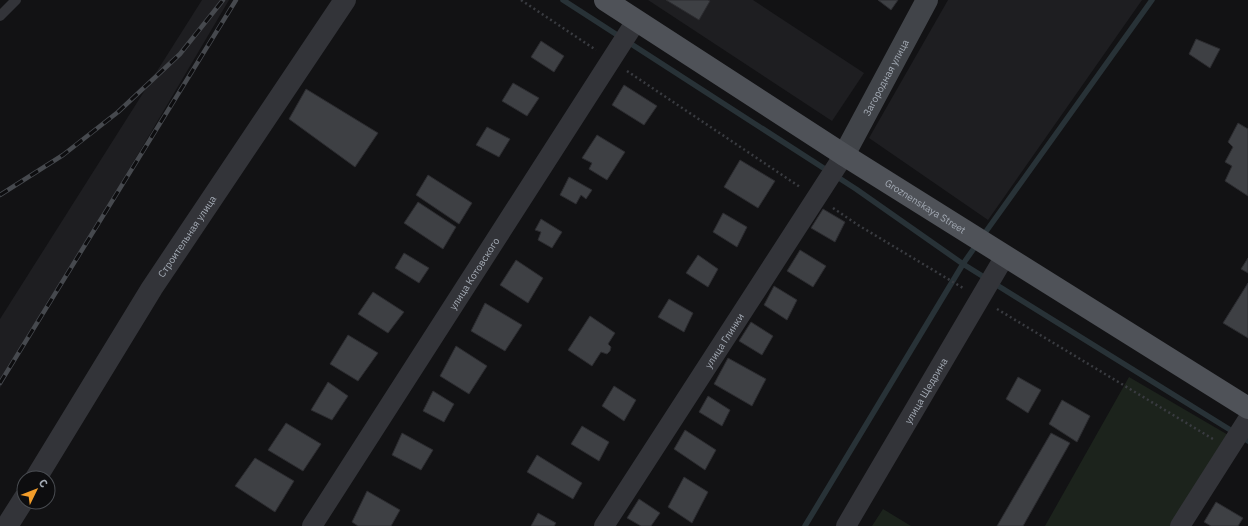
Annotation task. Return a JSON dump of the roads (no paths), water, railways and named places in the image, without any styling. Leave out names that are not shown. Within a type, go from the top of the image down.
[{"type":"main road","name":"Groznenskaya Street","points":[[605,0],[844,155],[1248,408]]},
{"type":"main road","name":"Загородная улица","points":[[844,155],[927,0]]},
{"type":"street","name":"Строительная улица","points":[[41,470],[152,288],[346,0]]},
{"type":"street","name":"улица Котовского","points":[[312,526],[636,20]]},
{"type":"street","name":"улица Глинки","points":[[604,526],[844,155]]},
{"type":"street","name":"улица Щедрина","points":[[846,526],[1005,256]]},
{"type":"street","points":[[1180,526],[1248,419]]},
{"type":"street","points":[[7,526],[17,510]]},
{"type":"lane","points":[[0,16],[16,0]]},
{"type":"waterway","points":[[563,0],[856,189],[963,264],[1248,441]]},
{"type":"waterway","points":[[982,237],[1152,0]]},
{"type":"waterway","points":[[805,526],[963,264],[977,244]]},
{"type":"railway","points":[[0,195],[63,155],[118,112],[180,54],[223,0]]},
{"type":"railway","points":[[0,383],[236,0]]}]
